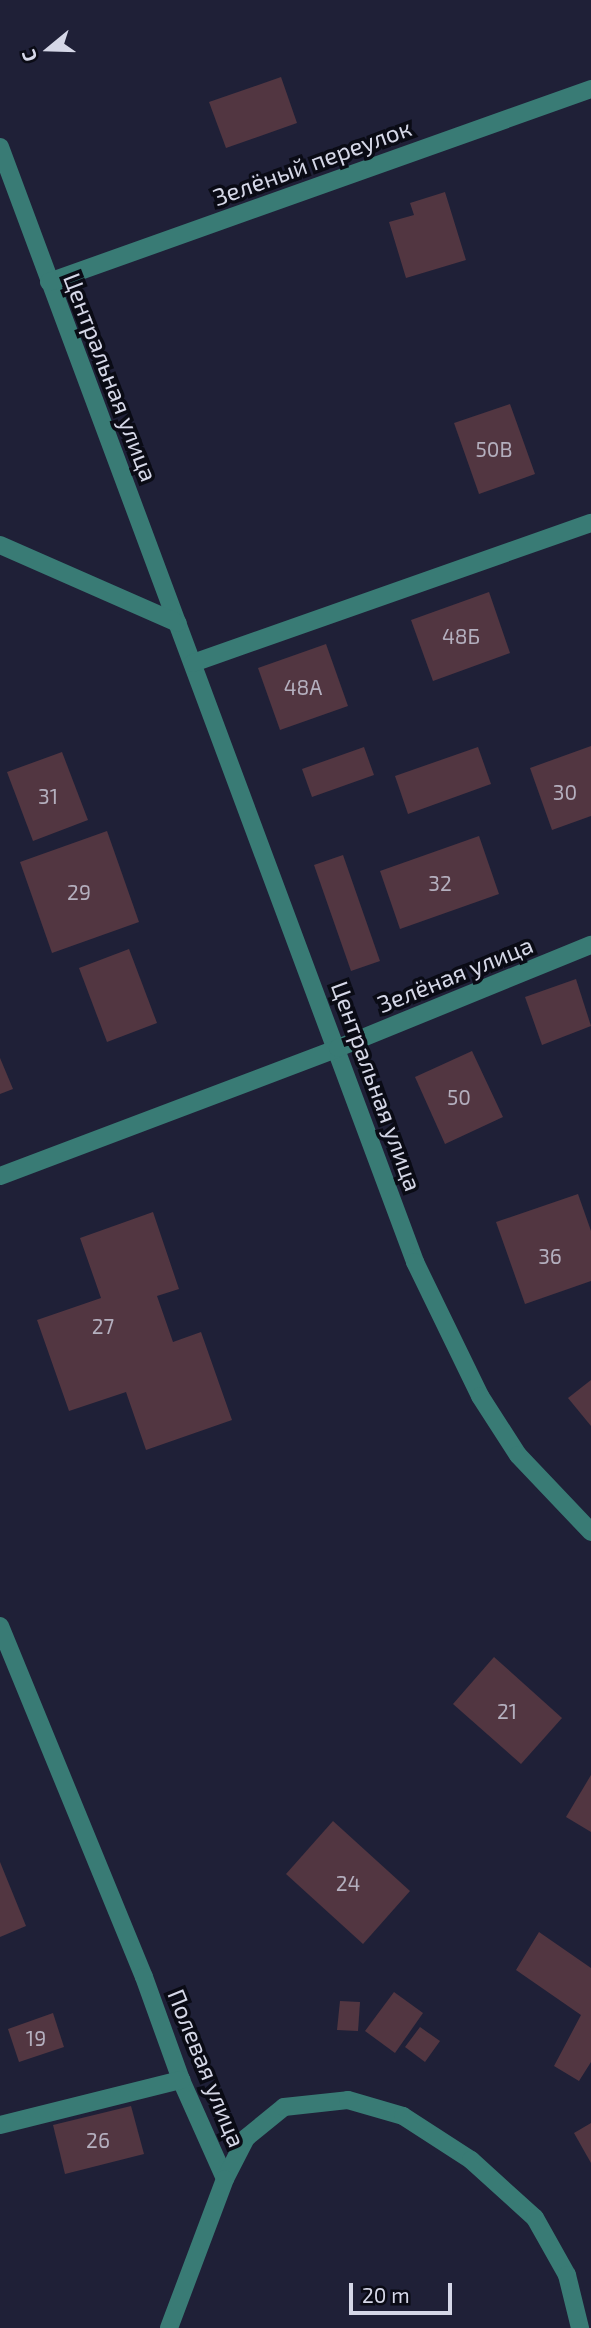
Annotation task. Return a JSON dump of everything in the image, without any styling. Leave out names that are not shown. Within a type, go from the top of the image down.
[{"type":"street","name":"Зелёный переулок","points":[[49,282],[591,89]]},
{"type":"street","name":"Центральная улица","points":[[0,147],[338,1048],[415,1262],[480,1396],[518,1455],[591,1532]]},
{"type":"street","points":[[193,663],[591,523]]},
{"type":"street","points":[[0,545],[178,622]]},
{"type":"street","name":"Зелёная улица","points":[[0,1176],[338,1048],[591,945]]},
{"type":"street","name":"Полевая улица","points":[[0,1626],[144,1977],[181,2080],[225,2179]]},
{"type":"street","points":[[0,2125],[181,2080]]},
{"type":"street","name":"Полевая улица","points":[[225,2179],[246,2138],[284,2107],[348,2100],[403,2116],[471,2160],[535,2218],[567,2275],[580,2328]]},
{"type":"street","points":[[169,2328],[225,2179]]},
{"type":"building","points":[[281,77],[297,123],[226,148],[209,102]]},
{"type":"building","points":[[445,192],[466,260],[406,278],[389,222],[414,215],[410,203]]},
{"type":"building","points":[[510,404],[535,474],[479,494],[454,423]]},
{"type":"building","points":[[489,592],[510,653],[433,681],[411,620]]},
{"type":"building","points":[[326,644],[348,706],[280,730],[258,668]]},
{"type":"building","points":[[591,746],[591,816],[552,830],[530,768]]},
{"type":"building","points":[[364,747],[374,775],[312,797],[302,769]]},
{"type":"building","points":[[478,747],[491,784],[408,814],[395,776]]},
{"type":"building","points":[[62,752],[88,820],[33,841],[7,772]]},
{"type":"building","points":[[107,831],[139,922],[52,953],[20,862]]},
{"type":"building","points":[[479,836],[499,894],[400,929],[380,871]]},
{"type":"building","points":[[343,855],[380,961],[351,971],[314,865]]},
{"type":"building","points":[[129,949],[157,1023],[107,1042],[79,968]]},
{"type":"building","points":[[576,979],[591,1026],[542,1045],[525,997]]},
{"type":"building","points":[[472,1051],[503,1117],[445,1144],[415,1077]]},
{"type":"building","points":[[0,1058],[13,1089],[0,1094]]},
{"type":"building","points":[[578,1194],[591,1231],[591,1281],[525,1304],[496,1222]]},
{"type":"building","points":[[153,1212],[179,1289],[157,1296],[173,1342],[201,1332],[232,1420],[146,1450],[126,1392],[69,1411],[37,1320],[101,1298],[80,1238]]},
{"type":"building","points":[[591,1380],[591,1426],[568,1398]]},
{"type":"building","points":[[494,1657],[562,1718],[521,1764],[453,1704]]},
{"type":"building","points":[[591,1775],[591,1832],[566,1817]]},
{"type":"building","points":[[333,1821],[410,1891],[363,1944],[286,1874]]},
{"type":"building","points":[[0,1862],[26,1926],[0,1937]]},
{"type":"building","points":[[539,1932],[591,1968],[591,2062],[579,2081],[554,2066],[581,2015],[516,1970]]},
{"type":"building","points":[[394,1992],[423,2013],[395,2053],[365,2031]]},
{"type":"building","points":[[340,2001],[360,2002],[358,2031],[337,2030]]},
{"type":"building","points":[[53,2013],[64,2047],[19,2062],[8,2029]]},
{"type":"building","points":[[420,2027],[440,2041],[425,2062],[405,2047]]},
{"type":"building","points":[[131,2106],[144,2154],[65,2174],[53,2125]]},
{"type":"building","points":[[591,2123],[591,2163],[574,2133]]}]
